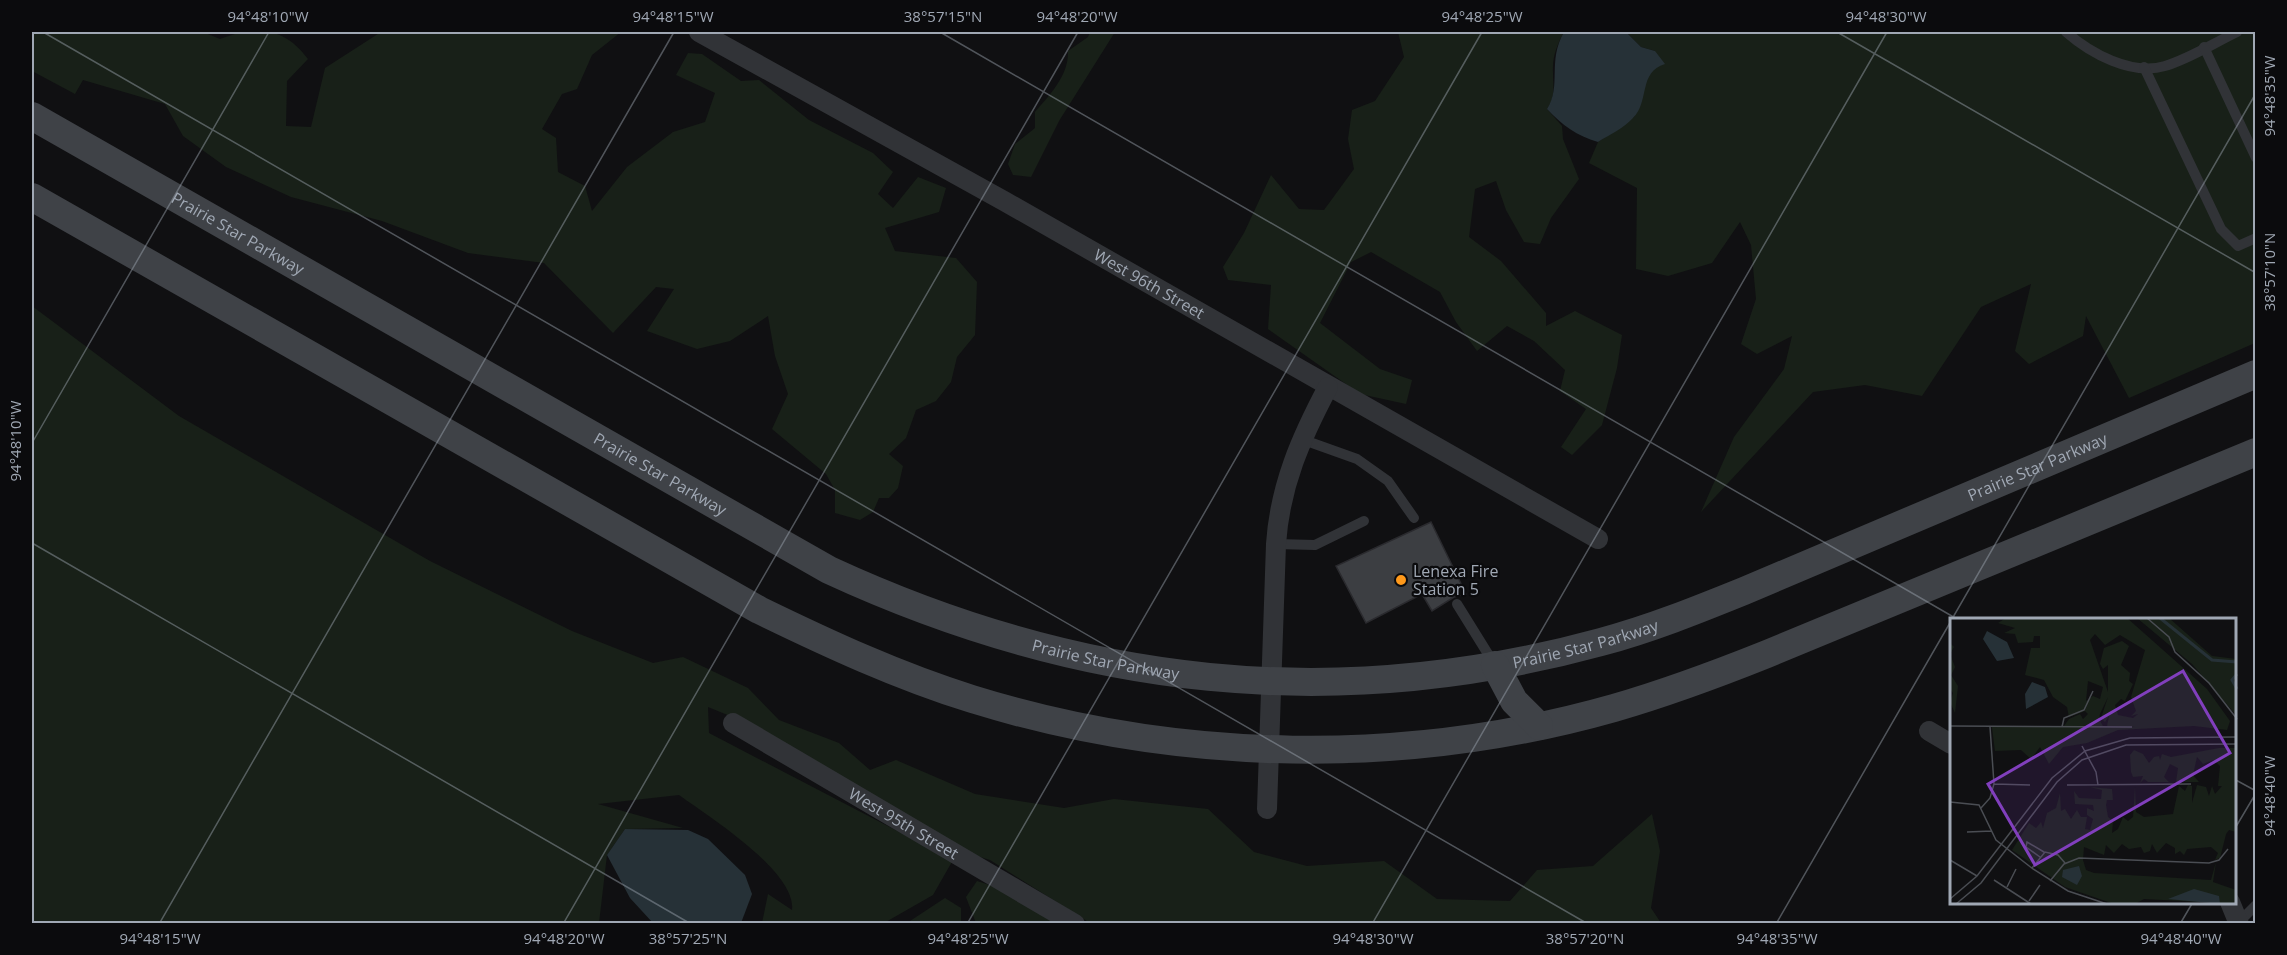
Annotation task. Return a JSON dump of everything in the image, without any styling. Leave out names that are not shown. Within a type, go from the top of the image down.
[{"type":"main road","name":"Prairie Star Parkway","points":[[32,116],[781,544],[879,593],[938,617],[1001,637],[1073,656],[1201,678],[1343,683],[1495,665],[1603,642],[1676,618],[1948,506],[2256,374]]},
{"type":"main road","points":[[32,197],[759,610],[855,655],[974,699],[1050,719],[1188,743],[1269,750],[1394,747],[1539,726],[1613,708],[1692,683],[2256,452]]},
{"type":"main road","points":[[1495,665],[1514,700],[1539,726]]},
{"type":"street","name":"West 96th Street","points":[[699,32],[1004,201],[1598,539]]},
{"type":"street","points":[[1267,809],[1276,544],[1285,483],[1301,439],[1328,387]]},
{"type":"street","name":"West 95th Street","points":[[733,723],[1075,924]]},
{"type":"street","points":[[1929,731],[1950,743]]},
{"type":"street","points":[[2230,904],[2239,923]]},
{"type":"lane","points":[[2066,32],[2102,56],[2130,67],[2163,66],[2237,32]]},
{"type":"lane","points":[[2204,47],[2256,158]]},
{"type":"lane","points":[[2144,67],[2221,229],[2238,246],[2256,238]]},
{"type":"lane","points":[[1301,439],[1358,459],[1388,482],[1414,518]]},
{"type":"lane","points":[[1276,544],[1315,545],[1364,521]]},
{"type":"lane","points":[[1457,604],[1495,665]]},
{"type":"lane","points":[[2239,923],[2256,905]]},
{"type":"shaded area","points":[[258,31],[279,35],[299,48],[308,59],[287,81],[286,126],[311,127],[325,68],[381,32],[621,32],[592,55],[577,89],[562,94],[542,129],[556,138],[558,172],[585,186],[592,211],[627,167],[673,132],[705,122],[715,93],[676,75],[688,53],[702,54],[741,81],[759,80],[809,120],[873,153],[893,172],[878,194],[893,208],[918,177],[946,188],[939,212],[885,228],[895,251],[956,258],[977,282],[975,335],[957,357],[951,382],[936,401],[916,410],[906,438],[889,454],[903,466],[898,488],[889,498],[879,498],[873,512],[860,520],[835,513],[835,490],[826,474],[772,429],[788,394],[775,356],[768,316],[730,341],[697,349],[647,331],[674,289],[656,287],[613,333],[544,263],[468,253],[382,221],[291,197],[226,167],[183,136],[165,104],[83,80],[75,94],[32,71],[32,32],[203,32],[220,39]]},
{"type":"shaded area","points":[[1090,32],[1115,32],[1059,121],[1031,177],[1013,175],[1008,164],[1015,144],[1035,128],[1035,112],[1062,76],[1068,51],[1088,37]]},
{"type":"shaded area","points":[[1398,32],[1564,32],[1554,56],[1553,96],[1547,109],[1562,126],[1563,139],[1579,179],[1551,218],[1540,244],[1524,242],[1506,210],[1496,181],[1475,189],[1469,237],[1501,261],[1546,313],[1546,326],[1575,311],[1622,335],[1617,368],[1602,425],[1572,455],[1561,447],[1586,409],[1560,391],[1565,370],[1534,341],[1507,326],[1477,351],[1456,322],[1440,292],[1371,252],[1351,262],[1320,323],[1380,369],[1412,380],[1406,404],[1360,394],[1268,329],[1271,285],[1228,280],[1223,267],[1244,233],[1271,175],[1299,209],[1324,210],[1354,169],[1348,139],[1352,110],[1375,101],[1404,57]]},
{"type":"shaded area","points":[[1564,32],[1626,32],[1641,47],[1655,51],[1665,64],[1651,73],[1641,104],[1633,118],[1598,142],[1570,129],[1547,109],[1554,91],[1556,53]]},
{"type":"shaded area","points":[[1626,32],[2255,32],[2255,343],[2129,398],[2086,316],[2083,336],[2029,364],[2015,351],[2031,284],[1981,307],[1922,396],[1865,385],[1813,392],[1701,512],[1734,437],[1784,369],[1792,336],[1757,354],[1741,344],[1756,299],[1751,245],[1740,222],[1712,263],[1668,276],[1636,269],[1637,188],[1589,163],[1598,142],[1634,117],[1647,77],[1654,67],[1655,51],[1641,47]]},
{"type":"shaded area","points":[[32,306],[179,416],[430,561],[572,631],[653,663],[683,657],[748,688],[779,720],[839,743],[870,770],[896,760],[975,794],[1064,808],[1114,799],[1208,809],[1254,852],[1307,866],[1384,861],[1437,899],[1510,901],[1537,870],[1593,866],[1652,814],[1660,851],[1651,908],[1661,923],[1090,923],[990,860],[958,850],[735,718],[708,707],[709,733],[953,860],[933,895],[884,923],[762,923],[768,894],[792,910],[790,895],[781,879],[748,846],[679,795],[598,804],[683,828],[625,829],[607,855],[599,923],[32,923]]},
{"type":"shaded area","points":[[625,829],[688,830],[708,839],[745,875],[752,894],[741,923],[653,923],[630,898],[607,855]]},
{"type":"shaded area","points":[[977,881],[1002,889],[1054,923],[976,923],[966,897]]},
{"type":"shaded area","points":[[945,898],[961,908],[961,923],[907,923]]},
{"type":"building","name":"Lenexa Fire Station 5","points":[[1431,522],[1466,594],[1454,597],[1432,611],[1422,594],[1366,623],[1336,566]]},
{"type":"place","name":"Lenexa Fire Station 5","points":[[1401,580]]}]
